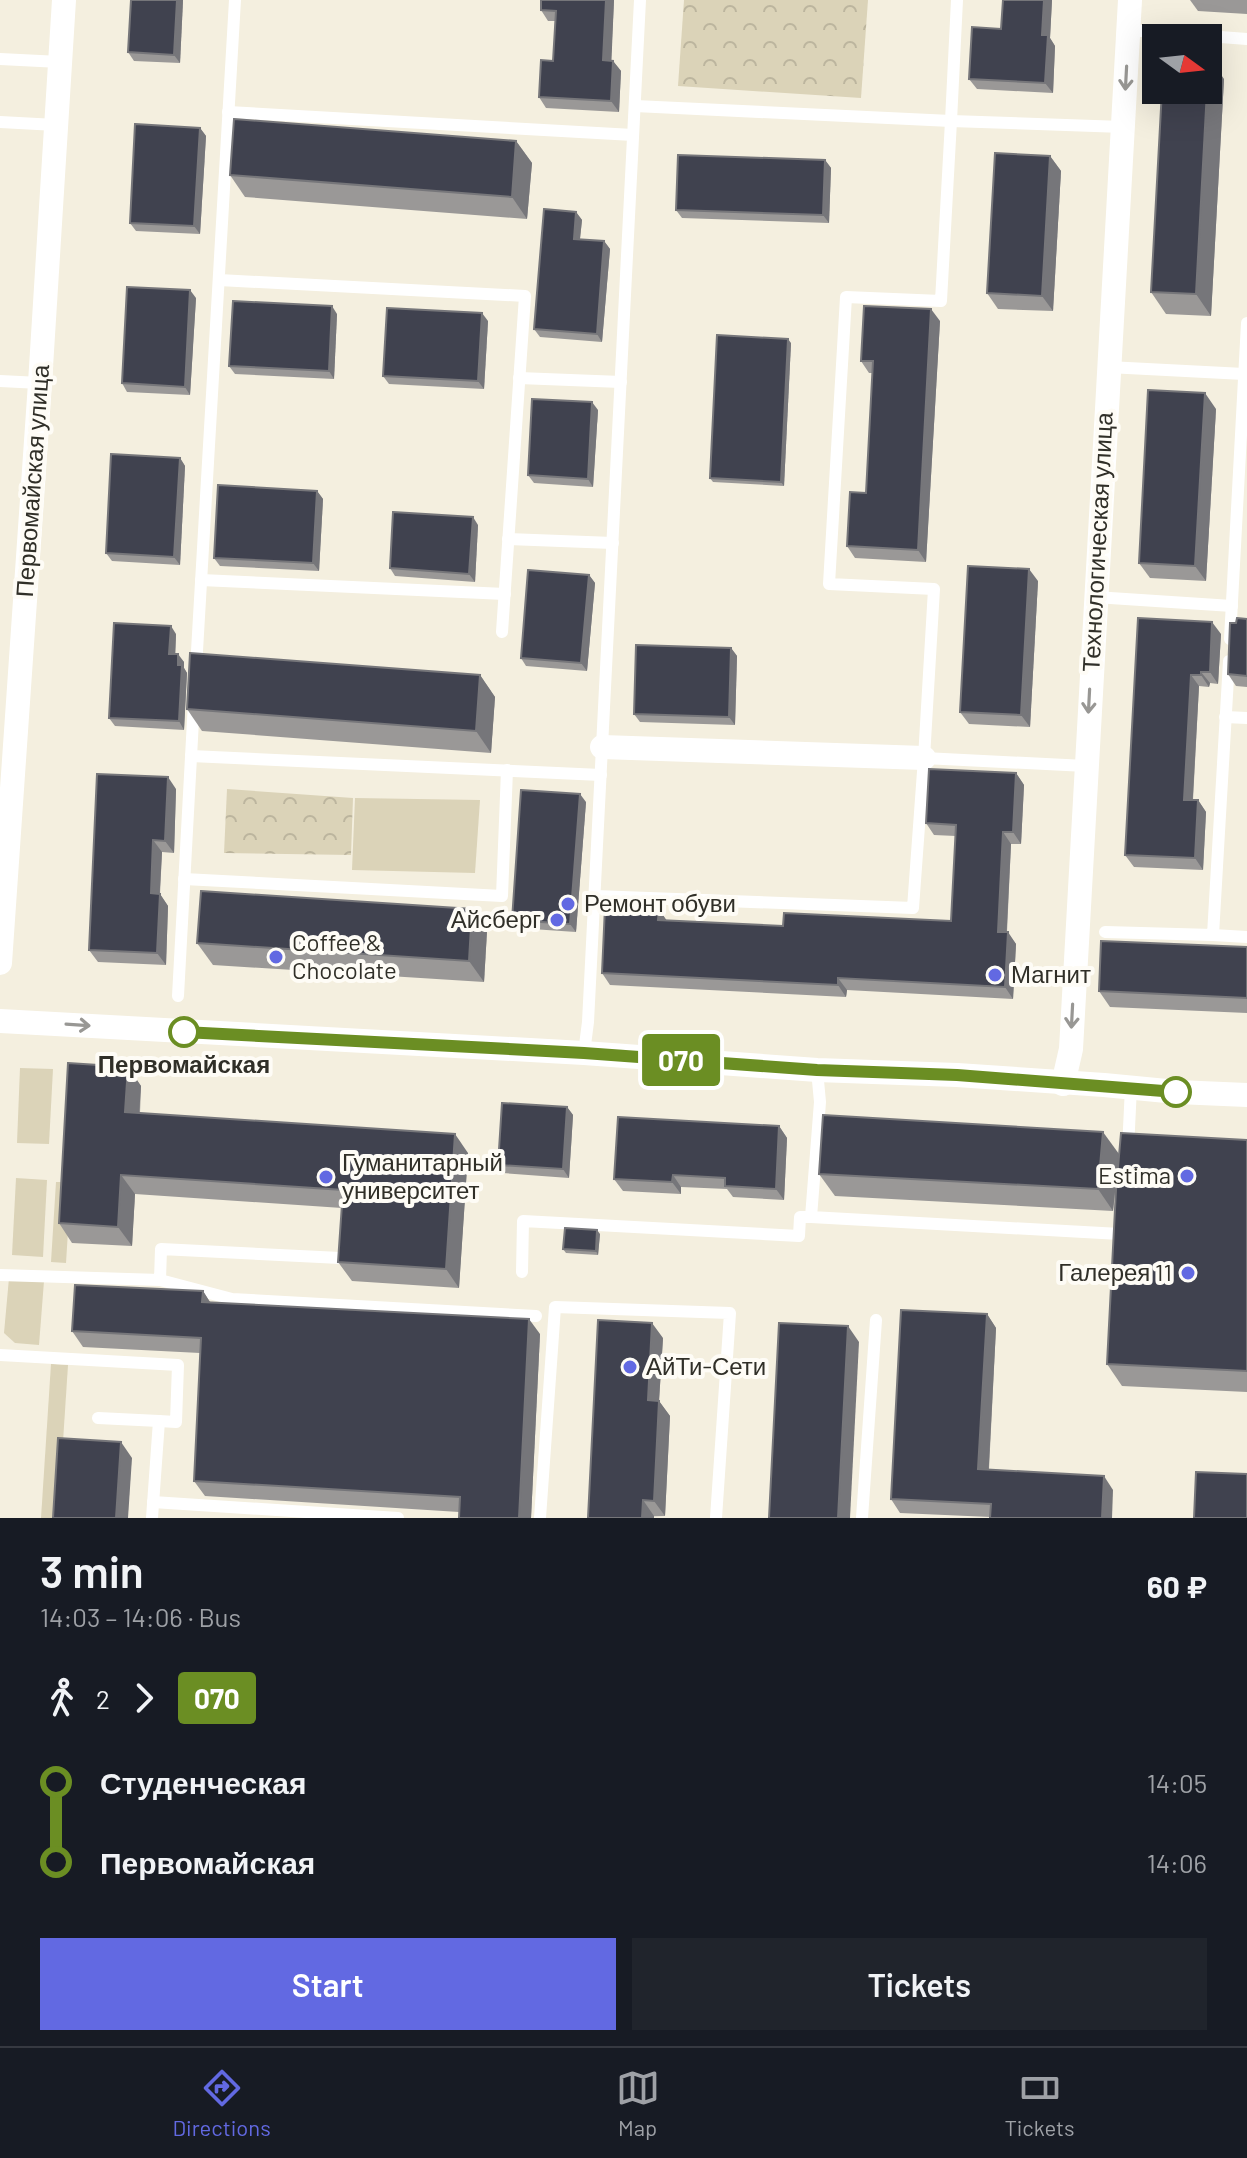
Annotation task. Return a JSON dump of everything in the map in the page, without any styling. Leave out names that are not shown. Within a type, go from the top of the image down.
[{"type":"street","name":"Первомайская улица","points":[[0,963],[64,0]]},
{"type":"street","name":"Технологическая улица","points":[[1063,1084],[1071,1049],[1130,0]]},
{"type":"street","points":[[602,747],[924,758]]},
{"type":"street","points":[[0,1021],[584,1053],[817,1070],[957,1075],[1247,1095]]},
{"type":"lane","points":[[196,676],[235,0]]},
{"type":"lane","points":[[584,1053],[595,896],[640,0]]},
{"type":"lane","points":[[595,896],[913,908],[934,589],[829,584],[846,297],[941,301],[957,0]]},
{"type":"lane","points":[[1128,30],[1247,39]]},
{"type":"lane","points":[[0,59],[60,62]]},
{"type":"lane","points":[[635,106],[1123,127]]},
{"type":"lane","points":[[228,112],[633,135]]},
{"type":"lane","points":[[0,122],[56,125]]},
{"type":"lane","points":[[219,280],[525,296],[502,632]]},
{"type":"lane","points":[[1213,935],[1247,323]]},
{"type":"lane","points":[[1108,367],[1244,374]]},
{"type":"lane","points":[[519,378],[621,382]]},
{"type":"lane","points":[[0,381],[40,383]]},
{"type":"lane","points":[[508,539],[613,543]]},
{"type":"lane","points":[[201,580],[505,594]]},
{"type":"lane","points":[[1095,597],[1232,606]]},
{"type":"lane","points":[[178,996],[195,692]]},
{"type":"lane","points":[[1225,717],[1247,718]]},
{"type":"lane","points":[[191,756],[601,775]]},
{"type":"lane","points":[[924,758],[1086,766]]},
{"type":"lane","points":[[184,879],[502,896],[507,770]]},
{"type":"lane","points":[[1105,932],[1247,937]]},
{"type":"lane","points":[[811,1217],[820,1102],[817,1070]]},
{"type":"lane","points":[[1128,1156],[1131,1087]]},
{"type":"lane","points":[[522,1272],[523,1221],[799,1236],[800,1217],[1120,1234],[1122,1219]]},
{"type":"lane","points":[[160,1280],[161,1249],[340,1258]]},
{"type":"lane","points":[[0,1275],[160,1280],[232,1299],[536,1316]]},
{"type":"lane","points":[[540,1518],[555,1307],[730,1313],[716,1518]]},
{"type":"lane","points":[[862,1518],[876,1320]]},
{"type":"lane","points":[[0,1355],[178,1365],[176,1422],[98,1418]]},
{"type":"lane","points":[[152,1518],[159,1421]]},
{"type":"lane","points":[[153,1502],[398,1518]]},
{"type":"green space","points":[[684,0],[868,0],[861,98],[678,86]]},
{"type":"green space","points":[[227,789],[353,798],[351,855],[224,853]]},
{"type":"green space","points":[[355,798],[480,800],[475,873],[352,870]]},
{"type":"green space","points":[[20,1068],[53,1069],[49,1144],[17,1143]]},
{"type":"green space","points":[[16,1178],[47,1180],[43,1257],[12,1255]]},
{"type":"green space","points":[[56,1182],[71,1182],[66,1263],[51,1262]]},
{"type":"green space","points":[[9,1278],[44,1281],[39,1345],[15,1343],[4,1333]]},
{"type":"green space","points":[[51,1364],[68,1365],[58,1518],[41,1518]]},
{"type":"building","points":[[131,0],[177,0],[174,55],[128,52]]},
{"type":"building","points":[[541,0],[606,0],[603,60],[613,61],[611,101],[539,97],[541,60],[553,61],[556,11],[541,10]]},
{"type":"building","points":[[1003,0],[1044,0],[1042,35],[1048,35],[1045,83],[969,79],[972,27],[1001,29]]},
{"type":"building","points":[[1161,104],[1206,104],[1196,294],[1151,292]]},
{"type":"building","points":[[234,119],[516,141],[512,197],[230,175]]},
{"type":"building","points":[[135,124],[200,128],[194,226],[130,223]]},
{"type":"building","points":[[995,153],[1050,156],[1042,296],[987,293]]},
{"type":"building","points":[[678,155],[825,160],[823,215],[676,210]]},
{"type":"building","points":[[544,209],[576,212],[574,239],[604,241],[597,334],[534,329]]},
{"type":"building","points":[[127,287],[190,290],[185,387],[122,383]]},
{"type":"building","points":[[233,301],[332,306],[329,371],[229,366]]},
{"type":"building","points":[[864,306],[931,309],[918,550],[847,546],[850,492],[866,493],[873,361],[861,361]]},
{"type":"building","points":[[387,308],[482,313],[478,381],[383,376]]},
{"type":"building","points":[[717,335],[788,339],[781,482],[710,478]]},
{"type":"building","points":[[1148,390],[1205,393],[1195,566],[1139,563]]},
{"type":"building","points":[[532,399],[592,402],[588,479],[528,475]]},
{"type":"building","points":[[111,454],[180,458],[174,557],[106,553]]},
{"type":"building","points":[[218,485],[317,491],[313,563],[214,558]]},
{"type":"building","points":[[393,512],[473,517],[469,574],[390,568]]},
{"type":"building","points":[[968,566],[1029,569],[1021,715],[960,712]]},
{"type":"building","points":[[528,570],[589,575],[581,663],[521,658]]},
{"type":"building","points":[[1138,618],[1212,622],[1210,672],[1191,675],[1184,800],[1198,800],[1195,858],[1125,855]]},
{"type":"building","points":[[1237,618],[1247,619],[1247,676],[1228,674],[1230,623],[1236,623]]},
{"type":"building","points":[[114,623],[171,626],[169,654],[178,654],[178,665],[182,665],[179,721],[109,718]]},
{"type":"building","points":[[636,645],[731,648],[729,717],[634,714]]},
{"type":"building","points":[[190,653],[480,675],[476,731],[187,709]]},
{"type":"building","points":[[929,769],[1016,773],[1013,832],[1003,832],[998,932],[1008,932],[1005,987],[838,978],[838,985],[602,973],[605,907],[659,909],[658,920],[783,926],[784,913],[951,921],[956,825],[926,823]]},
{"type":"building","points":[[97,774],[168,777],[165,841],[153,840],[151,893],[160,894],[157,953],[89,950]]},
{"type":"building","points":[[521,790],[580,794],[570,924],[512,920]]},
{"type":"building","points":[[201,891],[472,909],[469,961],[197,943]]},
{"type":"building","points":[[1101,941],[1247,947],[1247,998],[1099,991]]},
{"type":"building","points":[[68,1063],[128,1067],[125,1112],[455,1134],[446,1269],[338,1262],[343,1190],[121,1175],[118,1227],[59,1223]]},
{"type":"building","points":[[502,1103],[567,1107],[563,1169],[498,1165]]},
{"type":"building","points":[[823,1115],[1103,1132],[1098,1189],[819,1174]]},
{"type":"building","points":[[618,1117],[779,1126],[776,1189],[725,1186],[725,1178],[673,1175],[672,1182],[614,1179]]},
{"type":"building","name":"Галерея 11","points":[[1121,1133],[1247,1140],[1247,1371],[1107,1364]]},
{"type":"building","points":[[565,1228],[597,1230],[596,1251],[563,1249]]},
{"type":"building","points":[[75,1285],[203,1291],[202,1302],[529,1319],[519,1518],[459,1518],[460,1497],[194,1481],[201,1338],[72,1331]]},
{"type":"building","points":[[901,1310],[987,1314],[978,1469],[1104,1476],[1102,1518],[990,1518],[991,1504],[891,1499]]},
{"type":"building","points":[[598,1320],[652,1323],[648,1400],[659,1401],[654,1501],[643,1500],[642,1518],[588,1518]]},
{"type":"building","points":[[779,1323],[848,1326],[838,1518],[769,1518]]},
{"type":"building","points":[[58,1438],[121,1442],[116,1518],[53,1518]]},
{"type":"building","points":[[1196,1472],[1247,1474],[1247,1518],[1194,1518]]},
{"type":"bus line","name":"070","points":[[184,1032],[584,1053],[817,1070],[957,1075],[1176,1092]]},
{"type":"place","name":"Ремонт обуви","points":[[568,904]]},
{"type":"place","name":"Айсберг","points":[[557,920]]},
{"type":"place","name":"Coffee & Chocolate","points":[[276,957]]},
{"type":"place","name":"Магнит","points":[[995,975]]},
{"type":"place","name":"Первомайская","points":[[184,1032]]},
{"type":"place","name":"Estima","points":[[1187,1176]]},
{"type":"place","name":"Гуманитарный университет","points":[[326,1177]]},
{"type":"place","name":"Галерея 11","points":[[1188,1273]]},
{"type":"place","name":"АйТи-Сети","points":[[630,1367]]}]
